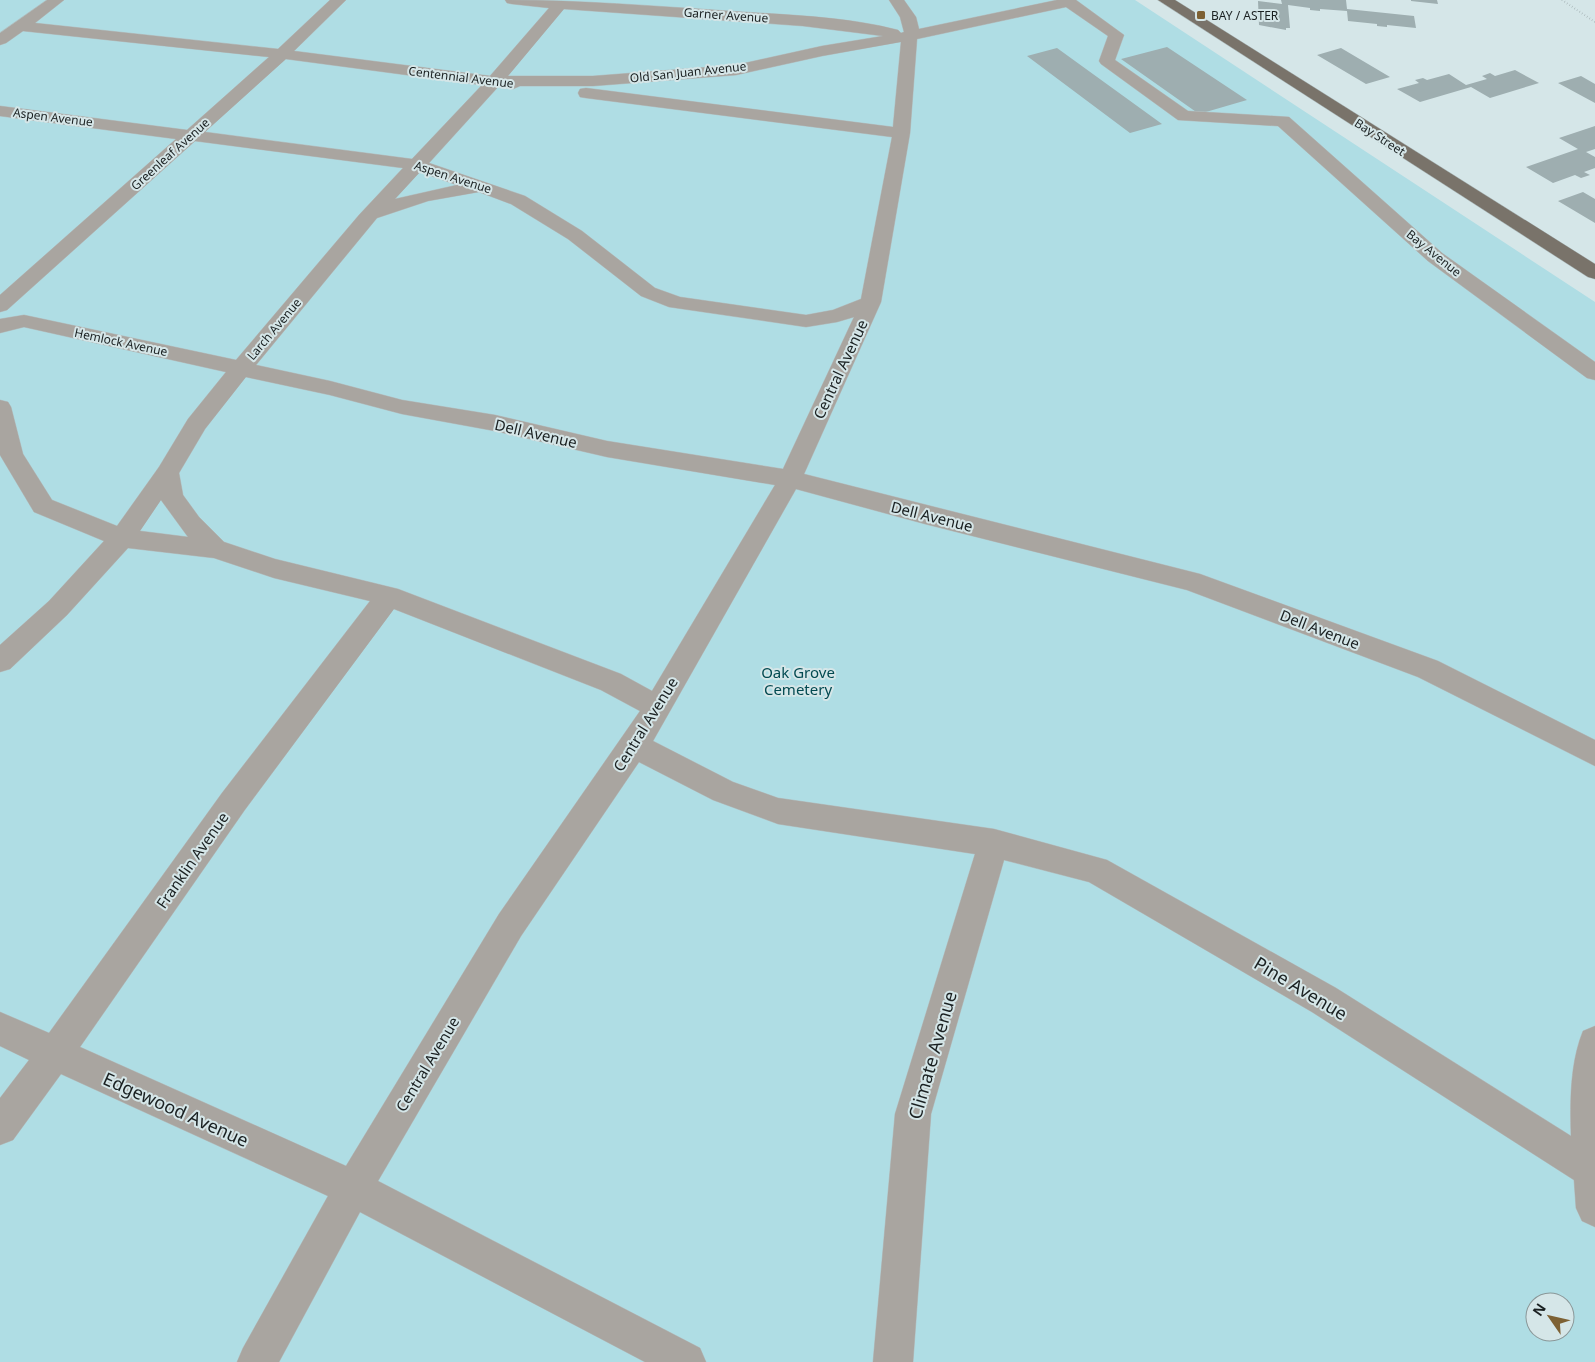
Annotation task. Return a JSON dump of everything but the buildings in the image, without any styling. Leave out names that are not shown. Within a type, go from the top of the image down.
[{"type":"main road","name":"Bay Street","points":[[1165,0],[1595,273]]},
{"type":"lane","points":[[0,40],[57,0]]},
{"type":"lane","name":"Greenleaf Avenue","points":[[0,306],[282,54],[339,0]]},
{"type":"lane","name":"Garner Avenue","points":[[512,0],[858,26],[911,36]]},
{"type":"lane","points":[[896,0],[908,16],[911,36]]},
{"type":"lane","name":"Old San Juan Avenue","points":[[495,82],[592,81],[736,70],[822,51],[911,36],[1069,2],[1116,35],[1108,61],[1184,116],[1283,121]]},
{"type":"lane","name":"Larch Avenue","points":[[0,661],[58,608],[122,538],[167,473],[196,424],[241,368],[366,219],[495,82],[560,5]]},
{"type":"lane","name":"Centennial Avenue","points":[[21,26],[282,54],[901,133]]},
{"type":"lane","name":"Central Avenue","points":[[257,1362],[353,1188],[510,925],[657,707],[790,479],[871,302],[901,133],[911,36]]},
{"type":"lane","name":"Aspen Avenue","points":[[3,114],[192,134],[418,164],[518,200],[575,236],[648,292],[676,303],[806,321],[837,316],[871,302]]},
{"type":"lane","name":"Bay Avenue","points":[[1283,121],[1435,257],[1595,373]]},
{"type":"lane","points":[[366,219],[398,203],[422,195],[484,187]]},
{"type":"lane","name":"Hemlock Avenue","points":[[0,326],[24,321],[241,368]]},
{"type":"lane","name":"Dell Avenue","points":[[241,368],[402,407],[495,423],[607,449],[790,479],[935,518],[1191,580],[1428,669],[1595,754]]},
{"type":"lane","points":[[0,407],[11,454],[43,506],[122,538],[215,550],[274,568],[389,596],[611,682],[657,707]]},
{"type":"lane","points":[[167,473],[171,497],[215,550]]},
{"type":"lane","name":"Franklin Avenue","points":[[0,1128],[233,802],[389,596]]},
{"type":"lane","name":"Pine Avenue","points":[[633,745],[723,791],[778,811],[994,843],[1096,870],[1324,1000],[1593,1172]]},
{"type":"lane","name":"Climate Avenue","points":[[893,1362],[913,1114],[994,843]]},
{"type":"lane","name":"Edgewood Avenue","points":[[0,1030],[353,1188],[686,1362]]},
{"type":"lane","points":[[1595,1043],[1590,1066],[1595,1208]]},
{"type":"path","points":[[1562,0],[1595,22]]},
{"type":"green space","name":"Oak Grove Cemetery","points":[[0,0],[1135,0],[1595,302],[1595,1362],[0,1362]]},
{"type":"place","name":"BAY / ASTER","points":[[1201,15]]}]
